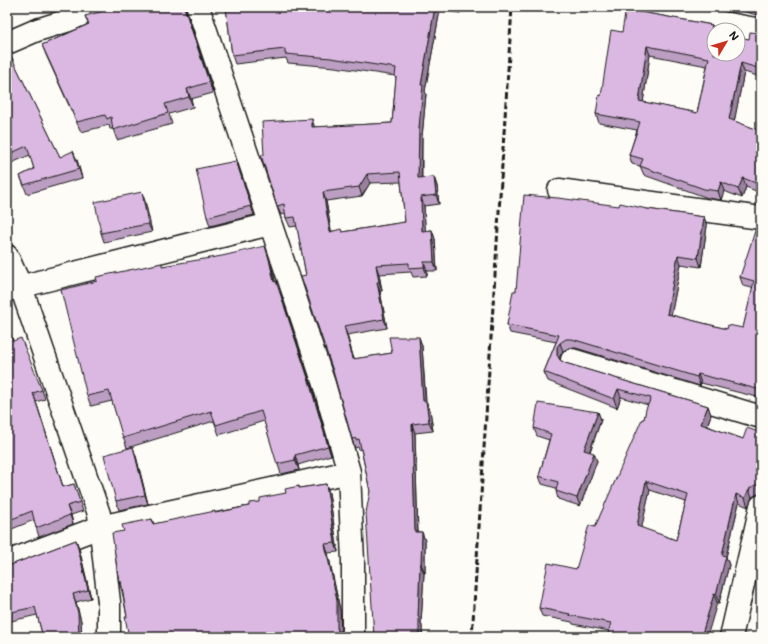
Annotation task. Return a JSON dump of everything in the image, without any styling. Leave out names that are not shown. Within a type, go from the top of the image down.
[{"type":"street","points":[[7,44],[37,30],[111,7]]},
{"type":"street","points":[[198,7],[324,384],[349,472],[353,561],[353,637]]},
{"type":"street","points":[[636,7],[761,30]]},
{"type":"street","points":[[559,190],[761,218]]},
{"type":"street","points":[[14,288],[270,224]]},
{"type":"street","points":[[7,256],[14,288],[99,514],[109,602],[109,637]]},
{"type":"street","points":[[572,360],[761,418]]},
{"type":"street","points":[[7,562],[100,526],[349,472]]},
{"type":"street","points":[[731,637],[761,506]]},
{"type":"building","points":[[113,7],[184,7],[209,82],[187,89],[189,97],[165,104],[168,113],[113,130],[111,117],[107,119],[105,115],[77,122],[42,45],[89,24],[85,16],[111,9]]},
{"type":"building","points":[[226,7],[435,7],[421,85],[423,85],[419,128],[418,178],[434,177],[436,195],[421,197],[422,231],[432,230],[434,262],[424,262],[424,267],[409,268],[409,263],[376,265],[379,282],[377,282],[384,319],[344,326],[353,359],[392,353],[389,337],[419,337],[423,401],[426,401],[429,422],[412,424],[415,532],[422,532],[418,617],[419,637],[374,637],[366,513],[370,491],[359,439],[352,439],[333,371],[301,276],[306,275],[295,217],[286,218],[284,204],[277,206],[261,155],[264,155],[262,122],[312,119],[312,127],[392,123],[396,68],[331,58],[285,54],[285,49],[232,55]],"holes":[[[400,172],[405,222],[342,232],[341,229],[330,232],[323,192],[359,187],[367,174]]]},
{"type":"building","points":[[626,8],[706,24],[706,57],[647,46],[639,101],[697,113],[708,62],[746,62],[746,38],[749,39],[750,32],[761,33],[761,69],[741,63],[729,119],[761,131],[761,185],[743,178],[738,189],[721,182],[718,191],[704,189],[640,166],[643,159],[629,155],[640,122],[596,114],[599,95],[601,96],[611,30],[622,32]]},
{"type":"building","points":[[7,48],[60,157],[73,151],[79,169],[24,185],[20,176],[34,169],[27,146],[7,155]]},
{"type":"building","points":[[236,161],[251,206],[207,217],[196,169]]},
{"type":"building","points":[[142,192],[148,224],[101,233],[95,202]]},
{"type":"building","points":[[524,195],[619,206],[620,203],[647,209],[704,217],[698,258],[678,255],[667,314],[727,329],[728,325],[743,328],[754,281],[740,277],[756,228],[761,229],[761,390],[698,374],[697,377],[572,339],[566,339],[557,347],[557,355],[560,360],[565,363],[708,406],[701,424],[743,439],[747,428],[761,433],[761,485],[755,485],[749,489],[745,498],[736,494],[722,555],[726,556],[716,595],[714,594],[701,637],[607,637],[611,623],[539,608],[548,563],[576,569],[589,525],[595,527],[642,419],[644,419],[646,409],[651,398],[618,389],[614,399],[544,372],[559,335],[507,325],[513,291],[516,291]],"holes":[[[646,481],[688,495],[676,540],[637,526]]]},
{"type":"building","points":[[265,246],[274,282],[276,281],[308,378],[328,446],[295,455],[295,460],[277,464],[261,411],[216,425],[211,411],[123,438],[109,391],[87,396],[61,290],[97,281],[96,277],[162,263],[162,266],[222,256]]},
{"type":"building","points":[[7,323],[13,341],[21,338],[42,390],[33,393],[63,487],[74,484],[80,502],[67,506],[70,515],[36,528],[32,511],[7,521]]},
{"type":"building","points":[[538,403],[598,412],[584,450],[594,453],[577,498],[556,491],[558,482],[539,476],[551,434],[534,428]]},
{"type":"building","points":[[133,447],[145,495],[116,501],[104,455]]},
{"type":"building","points":[[326,484],[335,543],[325,544],[337,601],[337,628],[342,637],[129,637],[125,617],[127,617],[121,581],[119,582],[112,533],[124,531],[122,525],[152,519],[153,524],[215,511],[215,513],[249,506],[249,503],[260,502],[260,498],[286,493],[285,489],[299,486],[299,488]]},
{"type":"building","points":[[76,540],[88,590],[73,594],[78,613],[79,637],[43,637],[35,607],[7,613],[7,566]]},
{"type":"building","points":[[746,634],[754,637],[744,637]]},
{"type":"railway","points":[[472,637],[512,7]]}]
